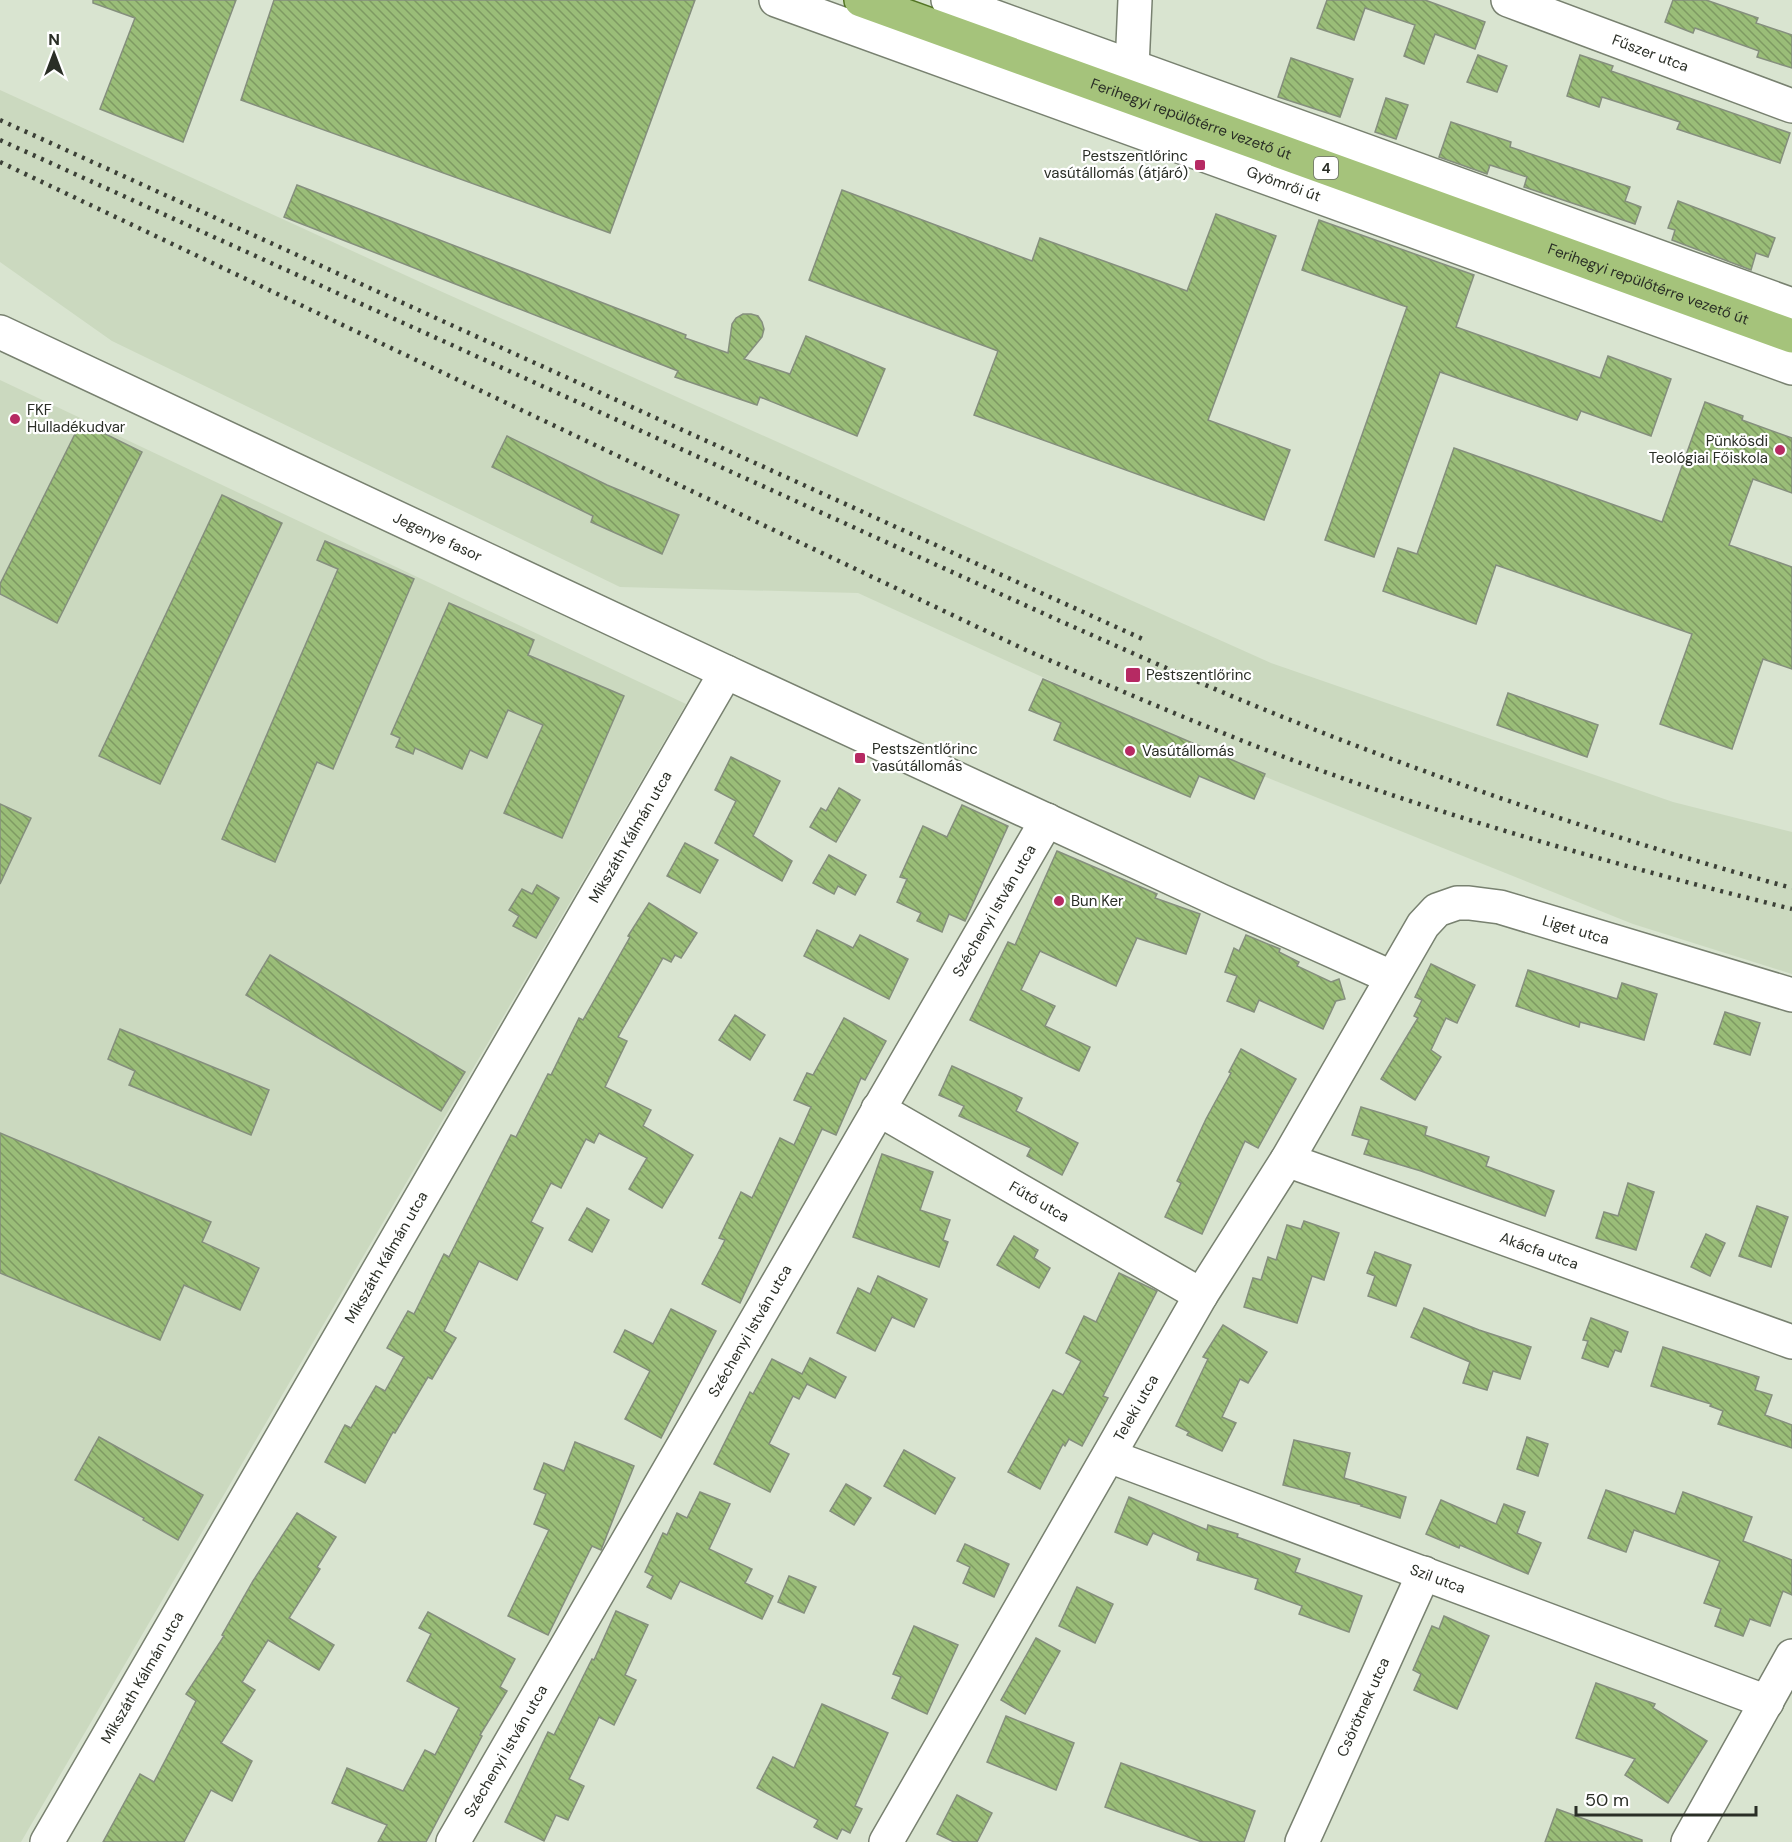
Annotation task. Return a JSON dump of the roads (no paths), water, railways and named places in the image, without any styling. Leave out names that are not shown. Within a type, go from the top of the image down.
[{"type":"main road","name":"Ferihegyi repülőtérre vezető út","points":[[861,0],[1792,336]]},
{"type":"street","name":"Gyömrői út","points":[[776,0],[1792,368]]},
{"type":"street","points":[[948,0],[1792,305]]},
{"type":"street","points":[[1132,67],[1135,0]]},
{"type":"street","name":"Fűszer utca","points":[[1508,0],[1792,106]]},
{"type":"street","name":"Jegenye fasor","points":[[0,332],[726,672],[1391,977]]},
{"type":"street","name":"Mikszáth Kálmán utca","points":[[47,1842],[726,672]]},
{"type":"street","name":"Széchenyi István utca","points":[[453,1842],[1047,820]]},
{"type":"street","name":"Liget utca","points":[[1391,977],[1429,916],[1446,906],[1469,903],[1500,907],[1792,995]]},
{"type":"street","name":"Teleki utca","points":[[886,1842],[1201,1295],[1287,1160],[1391,977]]},
{"type":"street","name":"Fűtő utca","points":[[878,1109],[1201,1295]]},
{"type":"street","name":"Akácfa utca","points":[[1287,1160],[1792,1342]]},
{"type":"street","name":"Szil utca","points":[[1109,1456],[1767,1702]]},
{"type":"street","name":"Csörötnek utca","points":[[1302,1842],[1424,1573]]},
{"type":"street","points":[[1688,1842],[1792,1656]]},
{"type":"railway","points":[[0,120],[1147,641]]},
{"type":"railway","points":[[0,140],[1060,621],[1234,697],[1354,745],[1540,812],[1666,852],[1792,888]]},
{"type":"railway","points":[[0,162],[1028,651],[1183,717],[1339,777],[1507,832],[1792,909]]},
{"type":"place","name":"Pestszentlőrinc vasútállomás (átjáró)","points":[[1200,165]]},
{"type":"place","name":"FKF Hulladékudvar","points":[[15,419]]},
{"type":"place","name":"Pünkösdi Teológiai Főiskola","points":[[1780,450]]},
{"type":"place","name":"Pestszentlőrinc","points":[[1133,675]]},
{"type":"place","name":"Vasútállomás","points":[[1130,751]]},
{"type":"place","name":"Pestszentlőrinc vasútállomás","points":[[860,758]]},
{"type":"place","name":"Bun Ker","points":[[1059,901]]}]
